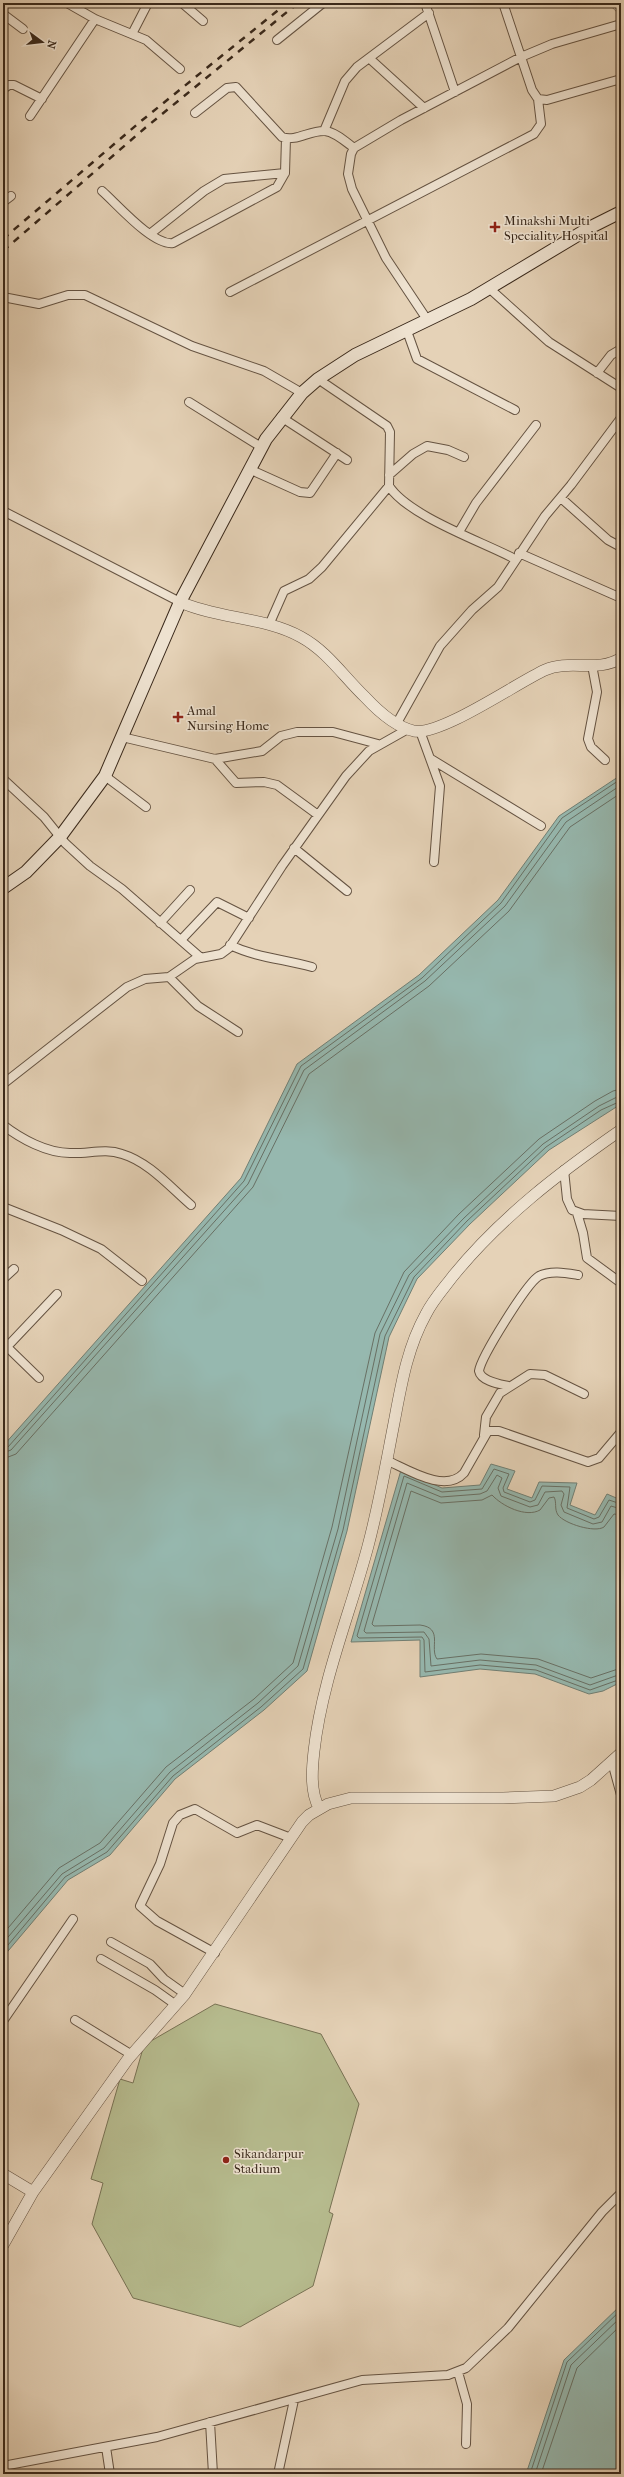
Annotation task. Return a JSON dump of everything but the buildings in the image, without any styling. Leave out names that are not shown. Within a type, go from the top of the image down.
[{"type":"main road","points":[[3,888],[26,872],[60,837],[105,776],[180,602],[261,447],[281,417],[302,393],[318,379],[355,355],[490,290],[591,227],[621,212]]},
{"type":"street","points":[[67,3],[95,19],[146,40],[180,68]]},
{"type":"street","points":[[132,34],[148,3]]},
{"type":"street","points":[[182,3],[203,21]]},
{"type":"street","points":[[277,40],[323,3]]},
{"type":"street","points":[[425,3],[455,92]]},
{"type":"street","points":[[230,292],[534,134],[541,124],[538,99],[532,90],[503,3]]},
{"type":"street","points":[[616,3],[621,8]]},
{"type":"street","points":[[324,131],[345,81],[368,58],[428,13]]},
{"type":"street","points":[[3,14],[23,29]]},
{"type":"street","points":[[30,116],[95,19]]},
{"type":"street","points":[[428,321],[401,282],[352,189],[348,174],[351,154],[354,148],[424,108],[521,57],[552,44],[621,24]]},
{"type":"street","points":[[368,58],[424,108]]},
{"type":"street","points":[[538,99],[547,100],[621,79]]},
{"type":"street","points":[[3,89],[9,85],[14,85],[42,99]]},
{"type":"street","points":[[195,113],[227,88],[236,87],[278,134],[286,138],[324,131],[331,132],[354,148]]},
{"type":"street","points":[[102,191],[150,234],[168,244],[179,240],[271,191],[281,183],[285,173],[286,138]]},
{"type":"street","points":[[150,234],[204,191],[224,179],[234,176],[285,173]]},
{"type":"street","points":[[3,202],[11,196]]},
{"type":"street","points":[[490,290],[532,330],[621,388]]},
{"type":"street","points":[[3,297],[39,304],[68,295],[85,295],[198,348],[264,371],[302,393]]},
{"type":"street","points":[[407,330],[417,359],[424,364],[462,381],[515,410]]},
{"type":"street","points":[[597,373],[611,355],[621,349]]},
{"type":"street","points":[[318,379],[387,426],[390,432],[390,486],[411,505],[459,532],[621,598]]},
{"type":"street","points":[[189,402],[261,447]]},
{"type":"street","points":[[281,417],[346,460]]},
{"type":"street","points":[[397,723],[440,646],[472,610],[494,593],[517,556],[621,418]]},
{"type":"street","points":[[459,532],[476,503],[536,426]]},
{"type":"street","points":[[389,476],[413,454],[427,446],[448,450],[464,457]]},
{"type":"street","points":[[249,469],[300,492],[310,493],[337,453]]},
{"type":"street","points":[[269,625],[284,591],[309,578],[322,568],[390,486]]},
{"type":"street","points":[[561,498],[608,540],[621,547]]},
{"type":"street","points":[[3,511],[180,602],[231,618],[269,625],[289,631],[316,647],[364,697],[397,723],[420,731],[429,730],[489,702],[545,670],[562,666],[610,664],[621,658]]},
{"type":"street","points":[[592,665],[596,700],[588,739],[591,747],[605,760]]},
{"type":"street","points":[[3,1084],[127,987],[145,979],[169,977],[188,963],[200,958],[221,954],[230,946],[294,848],[350,772],[378,744],[408,728]]},
{"type":"street","points":[[420,731],[440,786],[434,862]]},
{"type":"street","points":[[122,737],[215,759],[262,751],[281,736],[297,732],[333,732],[378,744]]},
{"type":"street","points":[[215,759],[236,783],[264,782],[277,785],[318,815]]},
{"type":"street","points":[[431,759],[541,826]]},
{"type":"street","points":[[105,776],[146,807]]},
{"type":"street","points":[[3,779],[44,817],[60,837],[90,866],[122,889],[200,958]]},
{"type":"street","points":[[294,848],[347,891]]},
{"type":"street","points":[[160,923],[190,890]]},
{"type":"street","points":[[181,940],[217,902],[249,918]]},
{"type":"street","points":[[230,946],[253,955],[287,960],[312,968]]},
{"type":"street","points":[[169,977],[198,1006],[238,1032]]},
{"type":"street","points":[[3,1125],[21,1137],[56,1151],[69,1153],[111,1151],[123,1154],[150,1169],[191,1205]]},
{"type":"street","points":[[319,1808],[315,1800],[312,1786],[322,1708],[368,1547],[406,1365],[426,1314],[438,1295],[482,1243],[522,1203],[564,1170],[621,1130]]},
{"type":"street","points":[[564,1170],[567,1199],[572,1210],[577,1213],[621,1216]]},
{"type":"street","points":[[3,1207],[61,1230],[101,1249],[142,1281]]},
{"type":"street","points":[[577,1213],[583,1233],[586,1258],[621,1282]]},
{"type":"street","points":[[3,1279],[14,1269]]},
{"type":"street","points":[[508,1386],[488,1380],[481,1376],[479,1371],[509,1315],[525,1290],[538,1277],[559,1272],[578,1275]]},
{"type":"street","points":[[40,1378],[5,1347],[57,1294]]},
{"type":"street","points":[[484,1435],[486,1417],[500,1393],[508,1386],[536,1373],[584,1394]]},
{"type":"street","points":[[386,1460],[438,1481],[448,1482],[460,1478],[464,1473],[484,1435],[488,1431],[499,1431],[588,1462],[598,1458],[621,1432]]},
{"type":"street","points":[[3,2245],[33,2192],[132,2055],[185,1994],[215,1953],[291,1838],[309,1815],[319,1808],[340,1800],[351,1798],[502,1798],[554,1796],[580,1787],[621,1753]]},
{"type":"street","points":[[612,1762],[621,1795]]},
{"type":"street","points":[[215,1953],[157,1921],[140,1906],[160,1864],[174,1823],[180,1815],[195,1809],[238,1833],[257,1826],[291,1838]]},
{"type":"street","points":[[3,2021],[73,1919]]},
{"type":"street","points":[[111,1942],[150,1964],[164,1980],[185,1994]]},
{"type":"street","points":[[101,1959],[155,1990],[176,2005]]},
{"type":"street","points":[[75,2020],[132,2055]]},
{"type":"street","points":[[3,2174],[33,2192]]},
{"type":"street","points":[[3,2466],[157,2438],[375,2377],[436,2376],[458,2372],[483,2353],[508,2328],[602,2212],[621,2193]]},
{"type":"street","points":[[458,2372],[467,2404],[466,2444]]},
{"type":"street","points":[[278,2474],[294,2400]]},
{"type":"street","points":[[210,2422],[213,2474]]},
{"type":"street","points":[[106,2447],[110,2474]]},
{"type":"green space","points":[[215,2004],[321,2034],[359,2104],[329,2212],[333,2214],[313,2286],[240,2327],[133,2298],[92,2224],[103,2183],[91,2179],[120,2079],[133,2083],[144,2045]]},
{"type":"water","points":[[621,775],[621,1104],[549,1150],[470,1224],[417,1279],[389,1337],[347,1531],[307,1671],[264,1710],[175,1779],[110,1855],[68,1880],[3,1957],[3,1446],[241,1178],[297,1064],[419,975],[498,900],[559,816]]},
{"type":"water","points":[[491,1464],[515,1471],[507,1489],[532,1498],[539,1482],[577,1483],[570,1505],[595,1515],[607,1494],[621,1500],[621,1682],[603,1691],[589,1694],[535,1674],[480,1669],[420,1677],[420,1640],[351,1642],[401,1470],[442,1488],[480,1485]]},
{"type":"water","points":[[621,2305],[621,2474],[526,2474],[564,2360]]},
{"type":"railway","points":[[3,239],[140,122],[287,3]]},
{"type":"railway","points":[[3,251],[145,128],[298,3]]},
{"type":"place","name":"Minakshi Multi Speciality Hospital","points":[[495,227]]},
{"type":"place","name":"Amal Nursing Home","points":[[178,717]]},
{"type":"place","name":"Sikandarpur Stadium","points":[[226,2160]]}]
